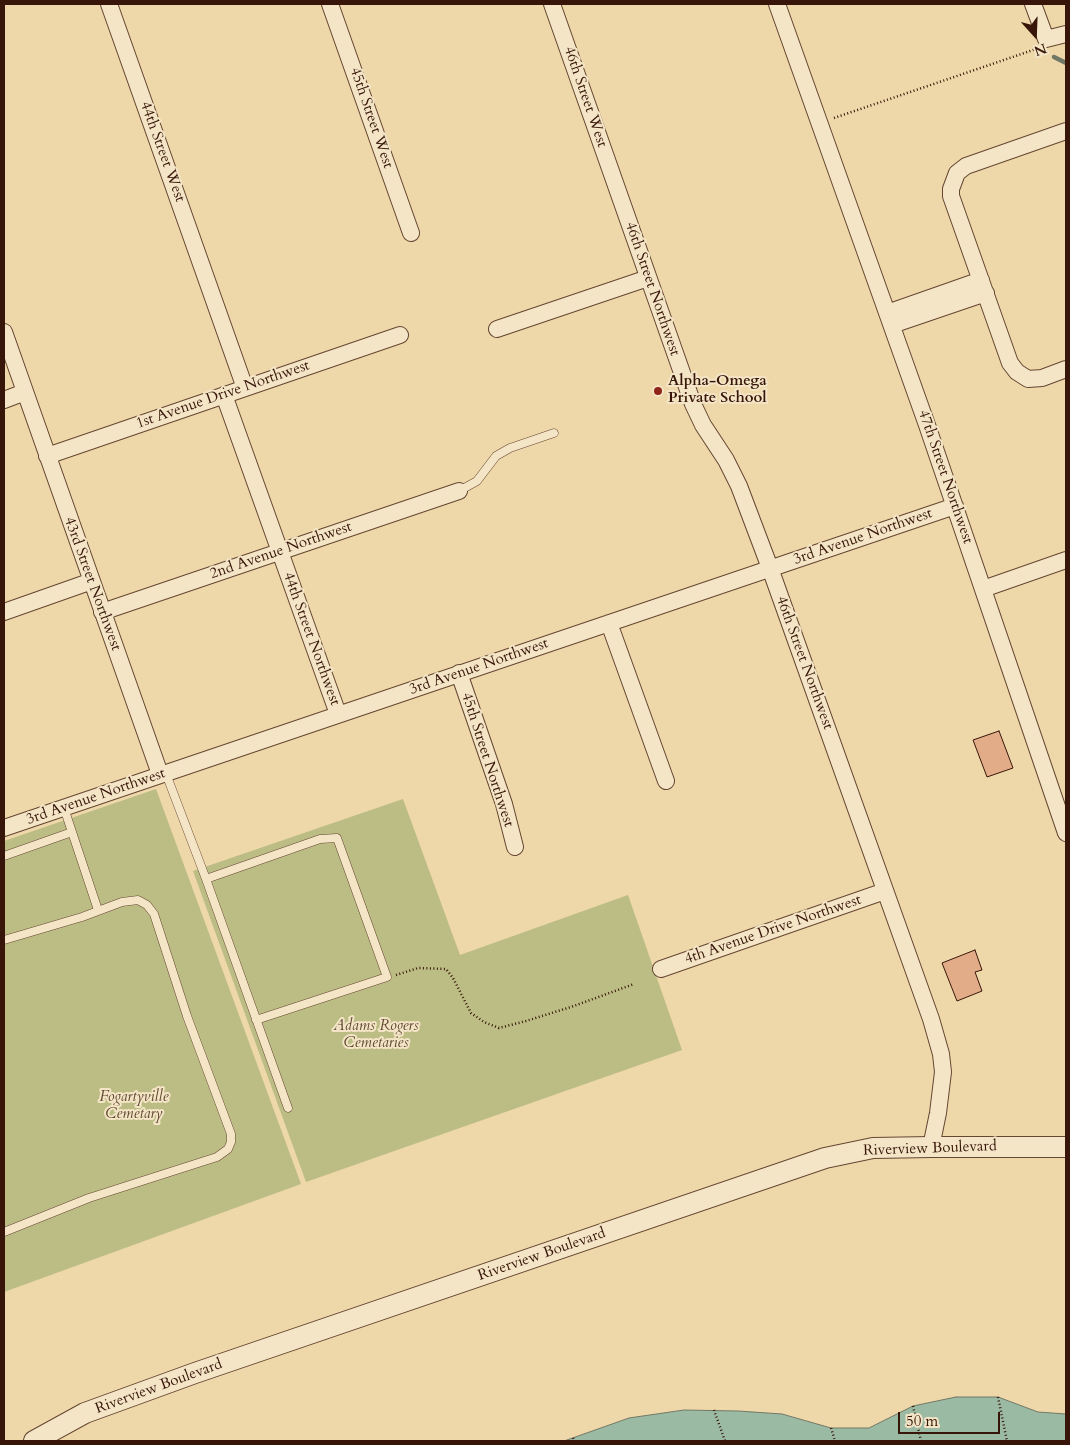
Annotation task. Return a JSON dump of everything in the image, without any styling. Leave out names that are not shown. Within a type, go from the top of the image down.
[{"type":"street","name":"44th Street West","points":[[109,4],[245,388]]},
{"type":"street","name":"45th Street West","points":[[330,4],[411,233]]},
{"type":"street","name":"46th Street West","points":[[552,4],[618,191]]},
{"type":"street","name":"47th Street Northwest","points":[[777,4],[890,319],[1066,833]]},
{"type":"street","points":[[1033,4],[1046,39],[1066,34]]},
{"type":"street","points":[[1066,131],[966,166],[957,174],[951,184],[951,196],[1010,363],[1017,372],[1028,379],[1042,378],[1066,369]]},
{"type":"street","name":"46th Street Northwest","points":[[618,191],[693,404],[739,486],[770,568],[941,1054],[942,1088],[931,1147]]},
{"type":"street","points":[[497,330],[648,278]]},
{"type":"street","points":[[890,319],[983,286]]},
{"type":"street","name":"43rd Street Northwest","points":[[4,332],[160,774]]},
{"type":"street","name":"1st Avenue Drive Northwest","points":[[47,456],[400,335]]},
{"type":"street","points":[[4,400],[25,392]]},
{"type":"street","name":"44th Street Northwest","points":[[224,395],[338,714]]},
{"type":"street","name":"2nd Avenue Northwest","points":[[102,612],[460,491]]},
{"type":"street","name":"3rd Avenue Northwest","points":[[4,828],[955,506]]},
{"type":"street","points":[[983,589],[1066,560]]},
{"type":"street","points":[[4,612],[92,581]]},
{"type":"street","points":[[609,623],[666,781]]},
{"type":"street","name":"45th Street Northwest","points":[[459,673],[504,804],[515,847]]},
{"type":"street","name":"4th Avenue Drive Northwest","points":[[661,969],[885,891]]},
{"type":"street","name":"Riverview Boulevard","points":[[34,1441],[85,1413],[195,1373],[819,1160],[873,1148],[1066,1147]]},
{"type":"lane","points":[[460,491],[477,480],[496,456],[510,448],[554,433]]},
{"type":"lane","points":[[160,774],[168,780],[206,878],[288,1108]]},
{"type":"lane","points":[[64,808],[98,910]]},
{"type":"lane","points":[[4,856],[72,832]]},
{"type":"lane","points":[[206,878],[320,839],[337,838],[388,977],[256,1020]]},
{"type":"lane","points":[[4,940],[82,917],[122,902],[138,900],[147,905],[154,914],[187,1016],[231,1134],[231,1142],[228,1149],[217,1157],[89,1198],[4,1232]]},
{"type":"path","points":[[819,123],[1041,47],[1046,39]]},
{"type":"path","points":[[388,977],[418,968],[446,969],[453,978],[471,1014],[499,1028],[571,1007],[634,984]]},
{"type":"path","points":[[998,1397],[1007,1441]]},
{"type":"path","points":[[912,1406],[921,1441]]},
{"type":"path","points":[[714,1410],[725,1441]]},
{"type":"path","points":[[831,1428],[835,1441]]},
{"type":"green space","name":"Fogartyville Cemetary","points":[[156,789],[301,1184],[4,1292],[4,841]]},
{"type":"green space","name":"Adams Rogers Cemetaries","points":[[403,799],[460,955],[628,895],[682,1050],[306,1182],[193,871]]},
{"type":"shaded area","points":[[956,1397],[998,1397],[1038,1412],[1066,1414],[1066,1441],[564,1441],[629,1418],[684,1410],[782,1414],[831,1428],[869,1428],[913,1406]]},
{"type":"building","points":[[999,731],[1013,768],[987,777],[973,740]]},
{"type":"building","points":[[975,950],[982,970],[975,972],[982,991],[957,1001],[942,963]]},
{"type":"waterway","points":[[1054,57],[1066,63]]},
{"type":"place","name":"Alpha-Omega Private School","points":[[658,391]]}]
